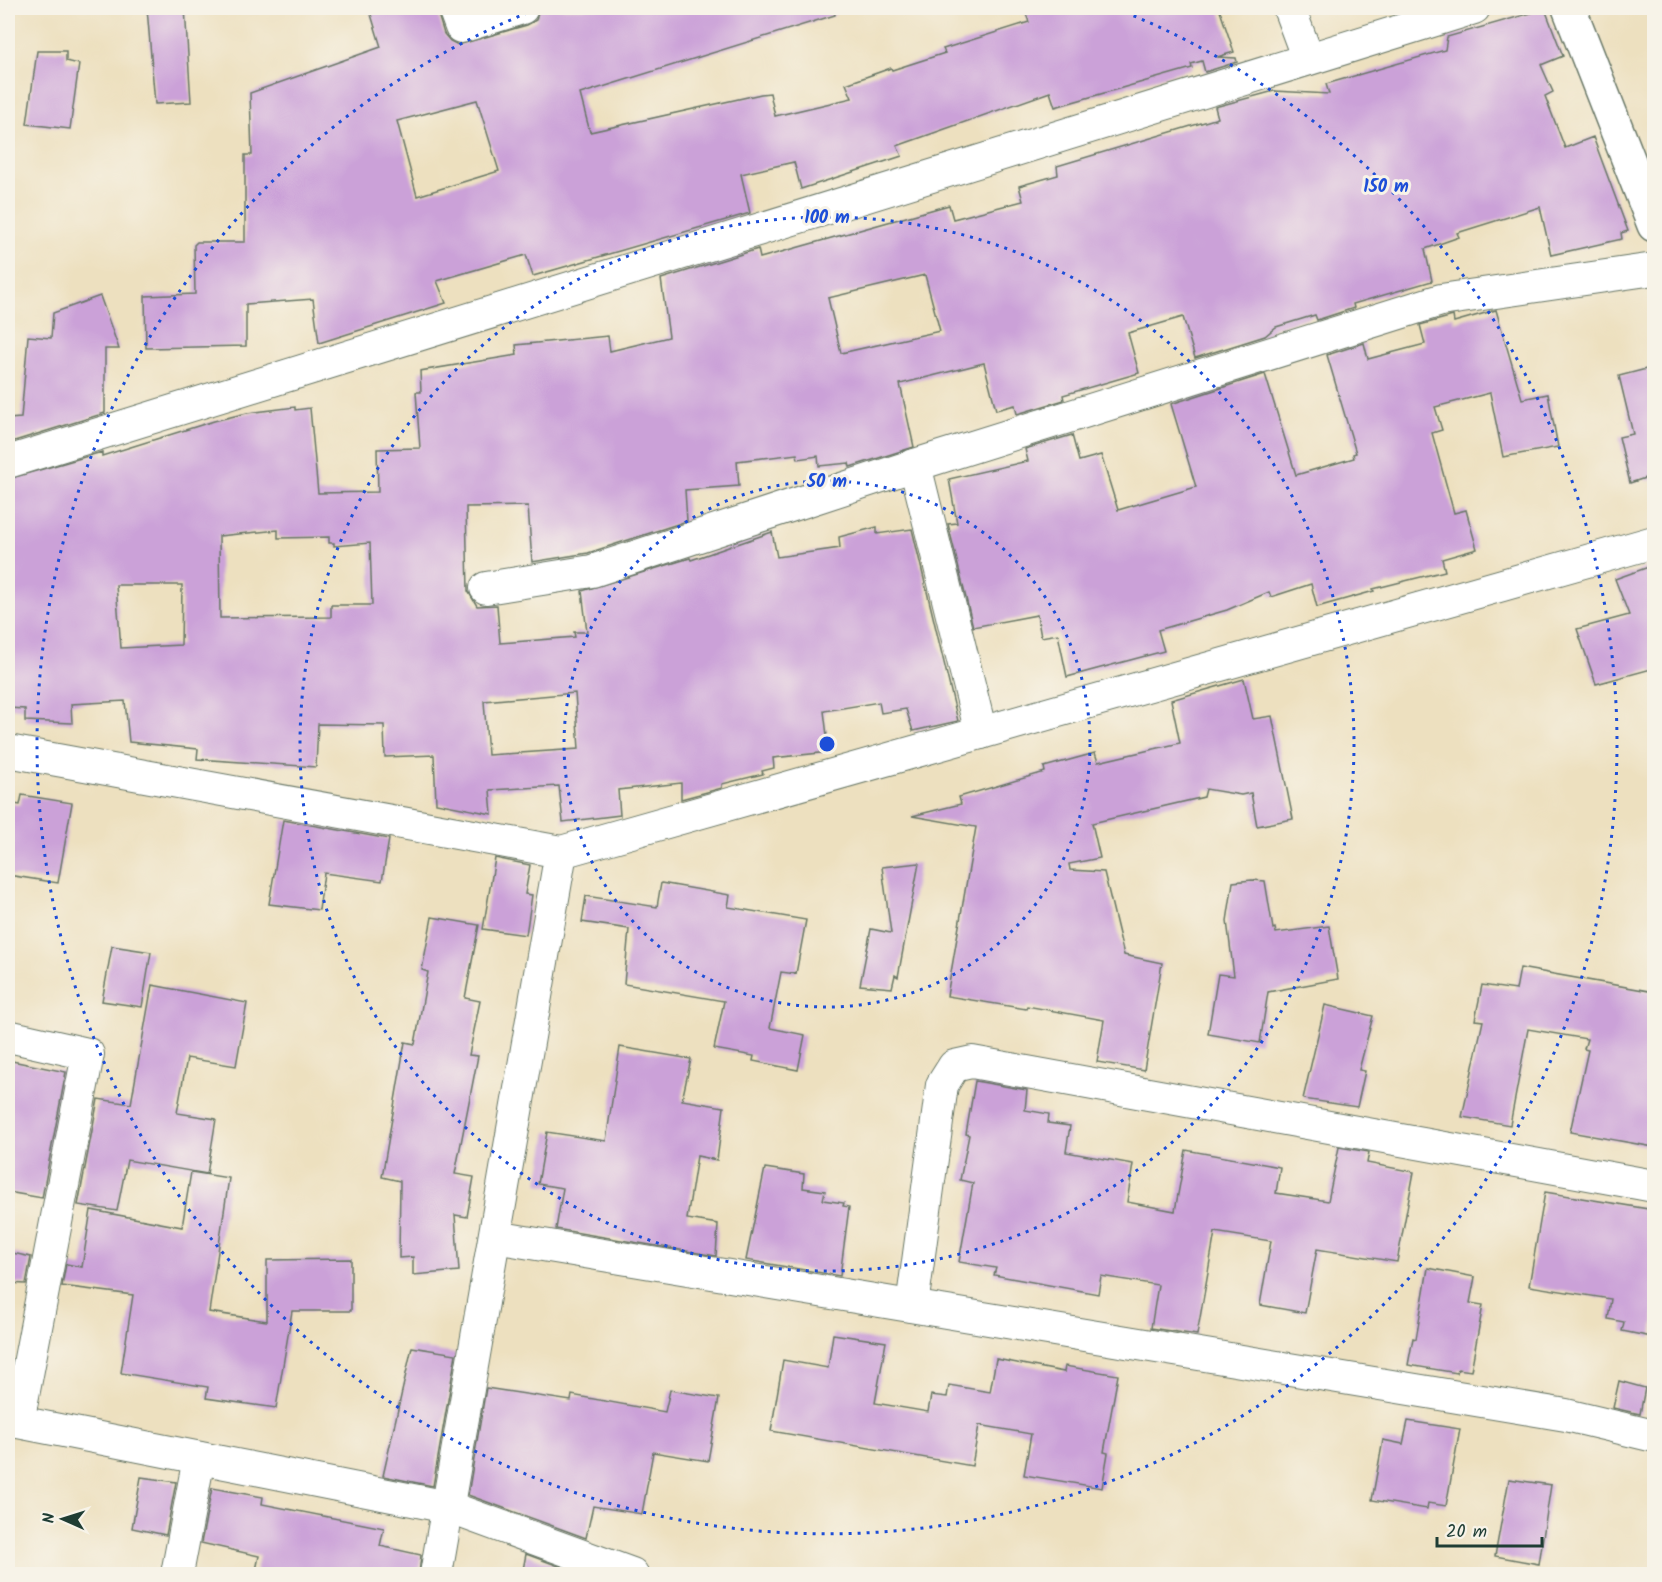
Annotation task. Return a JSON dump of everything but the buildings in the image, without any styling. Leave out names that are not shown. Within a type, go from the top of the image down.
[{"type":"street","points":[[454,8],[461,27],[522,8]]},
{"type":"street","points":[[1289,8],[1308,59]]},
{"type":"street","points":[[8,462],[1474,8]]},
{"type":"street","points":[[1569,8],[1654,225]]},
{"type":"street","points":[[486,588],[592,571],[915,465],[1441,300],[1654,269]]},
{"type":"street","points":[[915,465],[981,733]]},
{"type":"street","points":[[8,751],[561,852],[1654,542]]},
{"type":"street","points":[[436,1575],[561,852]]},
{"type":"street","points":[[8,1036],[88,1054],[13,1421],[448,1507],[632,1575]]},
{"type":"street","points":[[912,1306],[942,1085],[954,1066],[972,1062],[1654,1186]]},
{"type":"street","points":[[495,1237],[1566,1415],[1654,1436]]},
{"type":"street","points":[[177,1575],[199,1458]]}]
